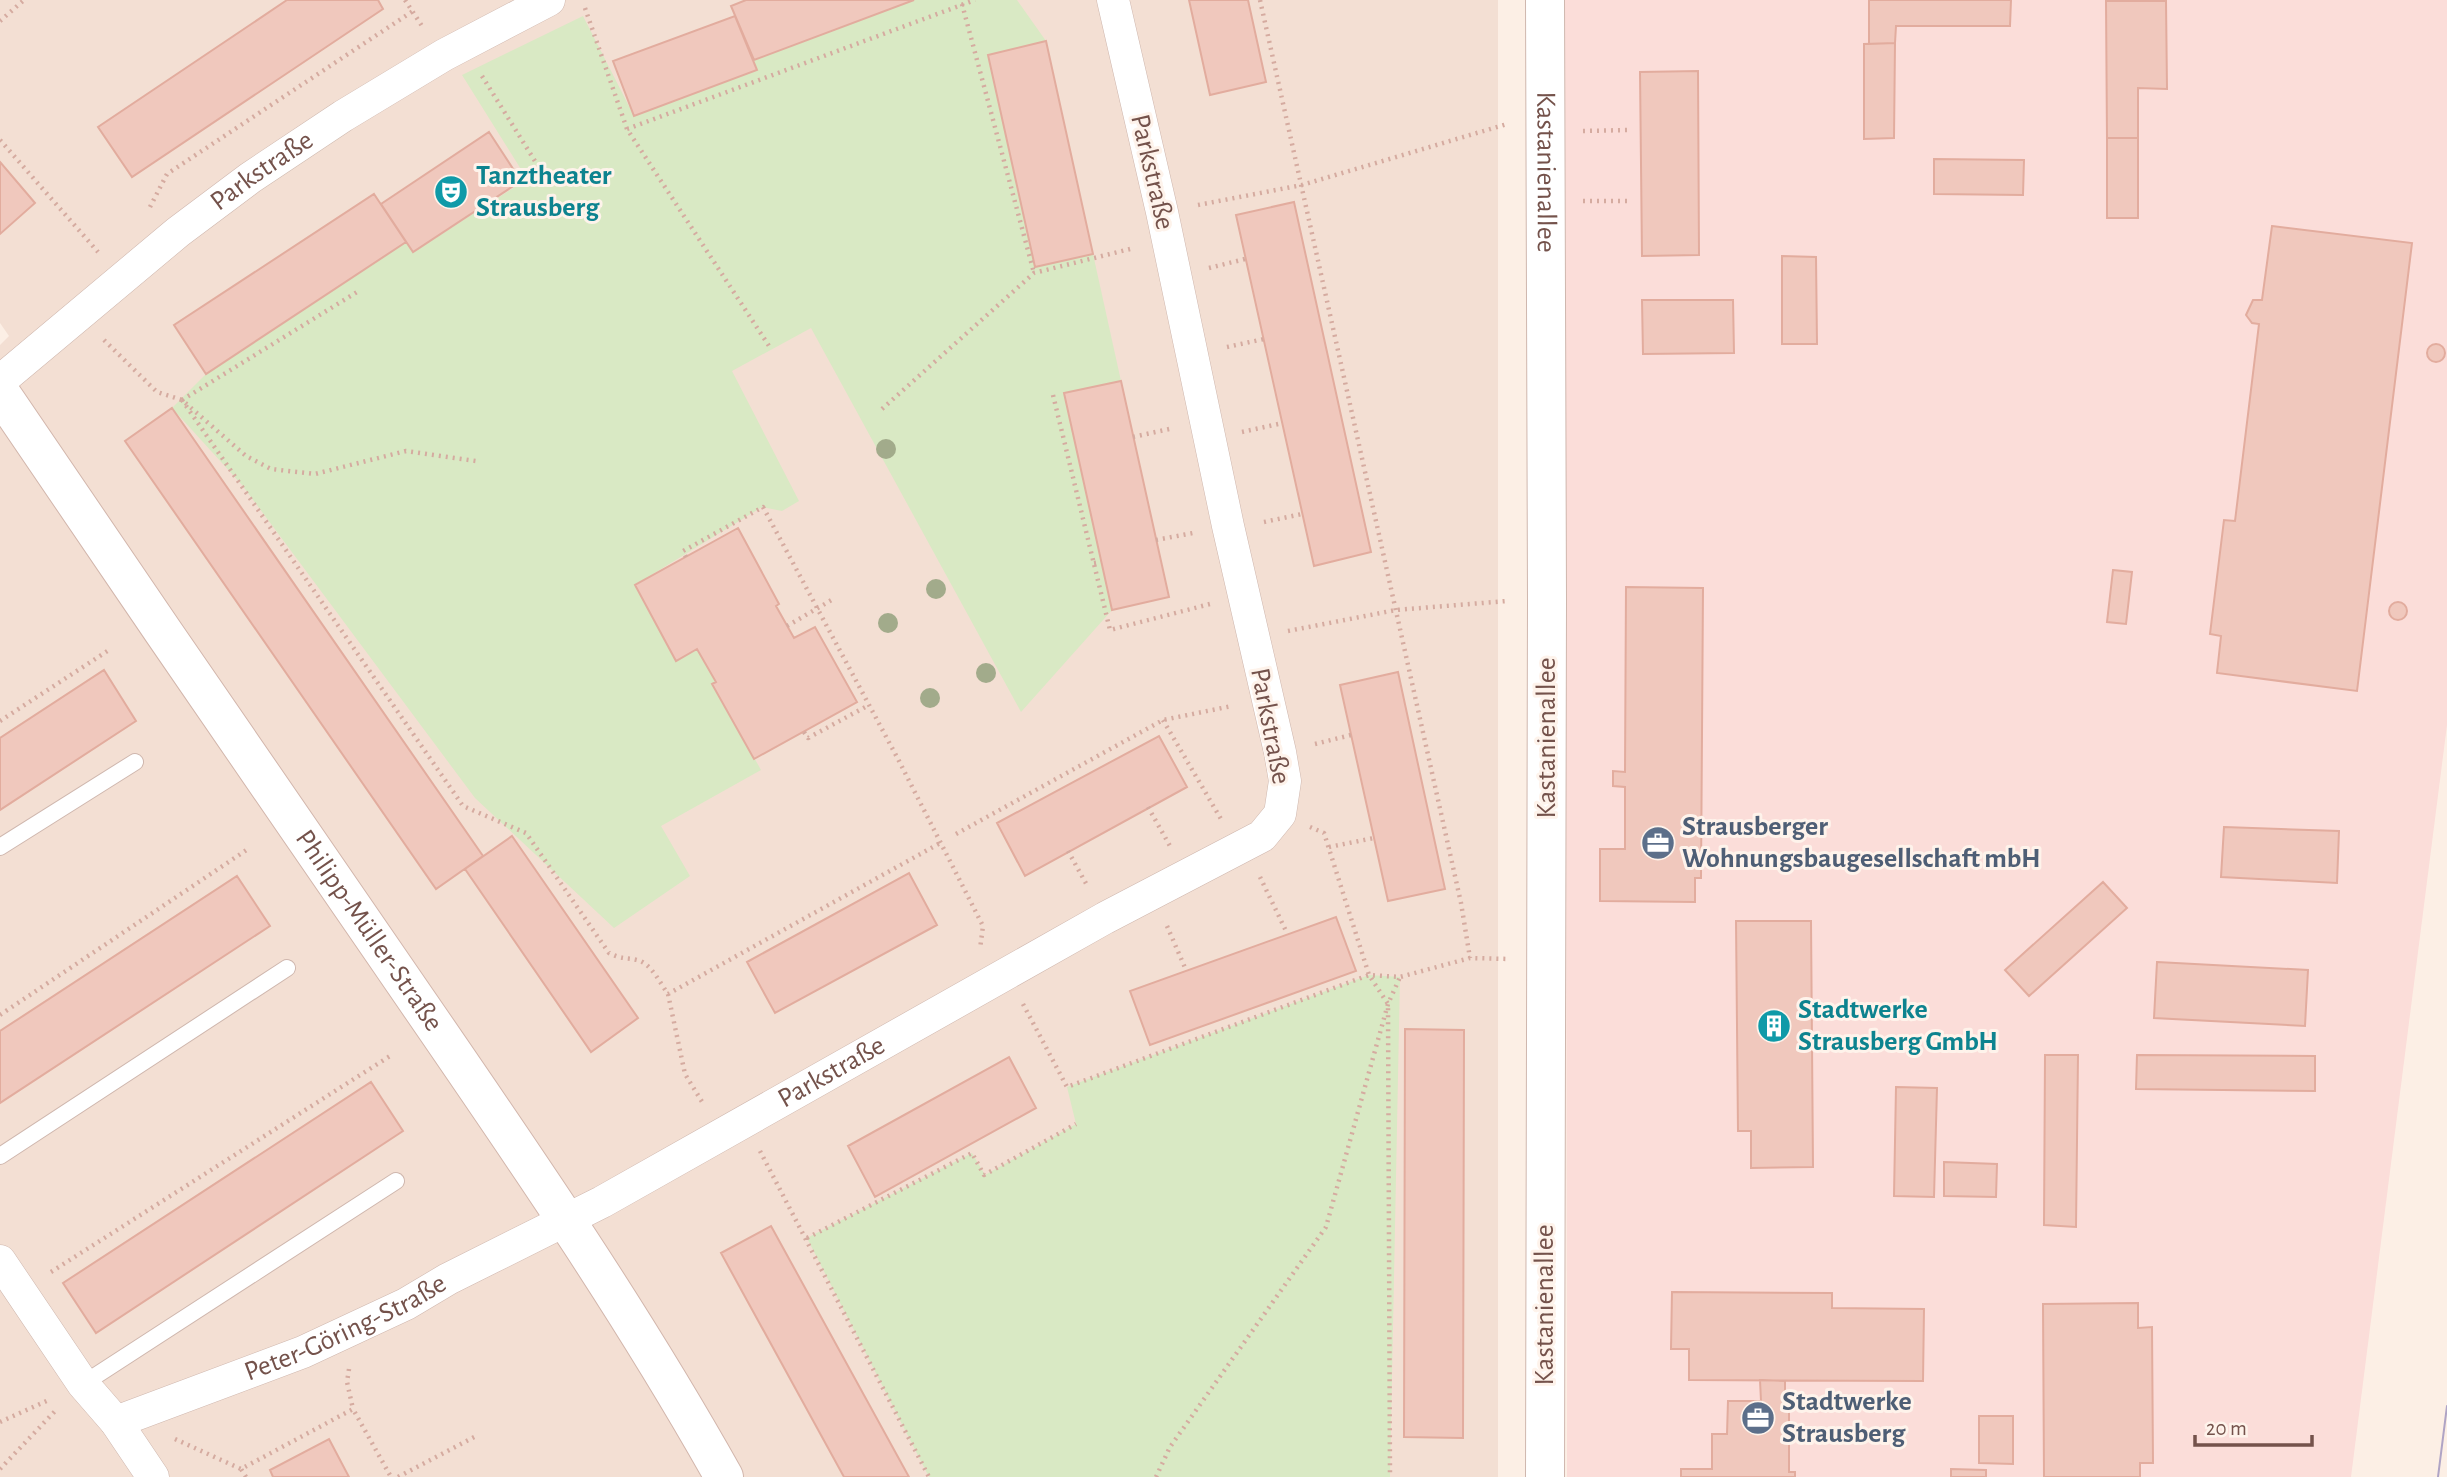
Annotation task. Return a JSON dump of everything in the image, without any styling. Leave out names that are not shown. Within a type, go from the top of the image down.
[{"type":"street","name":"Parkstraße","points":[[0,381],[178,232],[250,178],[343,116],[463,45],[550,0]]},
{"type":"street","name":"Parkstraße","points":[[567,1219],[602,1202],[1000,976],[1262,836],[1280,814],[1285,781],[1165,226],[1113,0]]},
{"type":"street","name":"Kastanienallee","points":[[1545,0],[1545,1477]]},
{"type":"street","name":"Philipp-Müller-Straße","points":[[0,391],[152,617],[567,1219],[640,1334],[724,1477]]},
{"type":"street","name":"Peter-Göring-Straße","points":[[116,1422],[303,1352],[407,1304],[447,1279],[567,1219]]},
{"type":"street","points":[[0,1261],[83,1384],[116,1422],[153,1477]]},
{"type":"lane","points":[[0,847],[135,762]]},
{"type":"lane","points":[[0,1156],[287,968]]},
{"type":"lane","points":[[83,1384],[396,1181]]},
{"type":"path","points":[[0,21],[24,0]]},
{"type":"path","points":[[582,0],[626,129],[771,349]]},
{"type":"path","points":[[626,129],[975,0]]},
{"type":"path","points":[[1260,0],[1461,902],[1470,958]]},
{"type":"path","points":[[962,4],[1034,273]]},
{"type":"path","points":[[144,217],[167,174],[412,12]]},
{"type":"path","points":[[463,45],[548,182]]},
{"type":"path","points":[[882,409],[1034,273],[1165,226],[1506,124]]},
{"type":"path","points":[[0,140],[122,279]]},
{"type":"path","points":[[1546,200],[1631,201]]},
{"type":"path","points":[[182,400],[357,292]]},
{"type":"path","points":[[103,339],[156,392],[182,400],[246,456],[271,470],[315,474],[406,452],[476,461]]},
{"type":"path","points":[[1053,395],[1110,630],[1244,596]]},
{"type":"path","points":[[182,400],[463,806],[526,834],[609,953],[624,960],[639,960],[648,965],[668,994],[685,1074],[697,1092]]},
{"type":"path","points":[[686,557],[683,551],[762,507],[942,842],[983,926],[979,953],[1000,976],[1067,1087],[1368,975],[1400,977],[1470,958],[1506,959]]},
{"type":"path","points":[[1094,563],[1101,562]]},
{"type":"path","points":[[787,625],[835,598]]},
{"type":"path","points":[[1252,638],[1396,610],[1508,600]]},
{"type":"path","points":[[0,721],[108,650]]},
{"type":"path","points":[[956,834],[1163,720],[1266,699]]},
{"type":"path","points":[[804,732],[808,738],[869,705]]},
{"type":"path","points":[[1163,720],[1238,848],[1253,862],[1287,933]]},
{"type":"path","points":[[1148,807],[1187,875]]},
{"type":"path","points":[[1280,814],[1324,833],[1368,975],[1388,1004],[1390,1477]]},
{"type":"path","points":[[1329,847],[1374,838]]},
{"type":"path","points":[[668,994],[942,842]]},
{"type":"path","points":[[0,1015],[248,849]]},
{"type":"path","points":[[1168,927],[1186,970]]},
{"type":"path","points":[[1156,1477],[1170,1447],[1326,1227],[1388,1004],[1400,977]]},
{"type":"path","points":[[21,1292],[390,1055]]},
{"type":"path","points":[[744,1120],[929,1477]]},
{"type":"path","points":[[807,1238],[972,1153],[984,1175],[1076,1124]]},
{"type":"path","points":[[0,1422],[83,1384]]},
{"type":"path","points":[[0,1469],[28,1437],[83,1384]]},
{"type":"path","points":[[241,1469],[353,1409],[391,1477]]},
{"type":"path","points":[[398,1477],[478,1436]]},
{"type":"path","points":[[172,1438],[241,1469],[246,1477]]},
{"type":"shaded area","points":[[0,0],[1498,0],[1498,1477],[0,1477],[0,345],[9,336],[0,323]]},
{"type":"shaded area","points":[[1565,0],[2447,0],[2447,725],[2351,1477],[1567,1477]]},
{"type":"green space","points":[[914,0],[1017,0],[1046,41],[988,55],[1036,267],[1093,254],[1121,381],[1064,394],[1112,610],[1021,712],[811,328],[732,371],[799,501],[782,511],[762,507],[635,585],[676,660],[697,649],[716,682],[713,684],[761,770],[661,826],[690,876],[614,928],[475,798],[242,485],[172,408],[206,374],[406,242],[414,252],[527,179],[462,75],[583,16],[634,116],[757,70],[754,60]]},
{"type":"green space","points":[[1369,975],[1400,977],[1390,1477],[929,1477],[807,1238],[972,1153],[985,1175],[1076,1124],[1067,1087]]},
{"type":"building","points":[[287,0],[378,0],[383,9],[132,177],[98,127]]},
{"type":"building","points":[[746,0],[914,0],[754,60],[731,6]]},
{"type":"building","points":[[1189,0],[1248,0],[1266,82],[1210,95]]},
{"type":"building","points":[[1869,0],[2011,0],[2010,26],[1896,26],[1895,43],[1869,44]]},
{"type":"building","points":[[2106,1],[2166,1],[2167,89],[2138,88],[2138,138],[2107,138]]},
{"type":"building","points":[[735,16],[757,70],[634,116],[613,61]]},
{"type":"building","points":[[1046,41],[1093,254],[1035,267],[988,55]]},
{"type":"building","points":[[1895,43],[1894,138],[1864,139],[1864,44]]},
{"type":"building","points":[[1698,71],[1699,255],[1642,256],[1640,72]]},
{"type":"building","name":"Tanztheater Strausberg","points":[[489,132],[521,181],[413,252],[381,204]]},
{"type":"building","points":[[2107,138],[2138,138],[2138,218],[2107,218]]},
{"type":"building","points":[[1934,159],[2024,160],[2023,195],[1934,194]]},
{"type":"building","points":[[0,162],[35,203],[0,234]]},
{"type":"building","points":[[374,194],[406,242],[206,374],[174,325]]},
{"type":"building","points":[[1294,202],[1371,552],[1314,566],[1236,215]]},
{"type":"building","points":[[2272,226],[2412,243],[2357,691],[2217,673],[2221,636],[2210,634],[2224,520],[2235,521],[2259,324],[2252,323],[2246,315],[2253,300],[2262,300]]},
{"type":"building","points":[[1782,256],[1816,257],[1817,344],[1782,344]]},
{"type":"building","points":[[1642,300],[1733,300],[1734,353],[1643,354]]},
{"type":"building","points":[[2436,344],[2442,347],[2445,353],[2442,359],[2436,362],[2430,359],[2427,353],[2430,347]]},
{"type":"building","points":[[1121,381],[1169,597],[1112,610],[1064,393]]},
{"type":"building","points":[[172,408],[483,856],[436,889],[125,441]]},
{"type":"building","points":[[738,528],[794,638],[815,627],[857,702],[754,759],[712,684],[716,682],[697,649],[676,661],[635,585]]},
{"type":"building","points":[[2113,570],[2132,572],[2126,624],[2107,622]]},
{"type":"building","points":[[1626,587],[1703,588],[1701,878],[1695,878],[1695,902],[1600,901],[1600,849],[1625,849],[1625,787],[1613,786],[1613,771],[1625,772]]},
{"type":"building","points":[[2398,602],[2404,605],[2407,611],[2404,617],[2398,620],[2392,617],[2389,611],[2392,605]]},
{"type":"building","points":[[104,670],[136,721],[0,810],[0,738]]},
{"type":"building","points":[[1398,672],[1445,889],[1388,901],[1340,685]]},
{"type":"building","points":[[1159,736],[1187,787],[1025,876],[997,823]]},
{"type":"building","points":[[2224,827],[2339,831],[2337,883],[2221,877]]},
{"type":"building","points":[[512,836],[638,1018],[591,1052],[465,869]]},
{"type":"building","points":[[909,873],[937,925],[775,1013],[747,962]]},
{"type":"building","points":[[237,876],[270,926],[0,1103],[0,1031]]},
{"type":"building","points":[[2103,882],[2127,908],[2029,996],[2005,970]]},
{"type":"building","points":[[1336,917],[1356,971],[1150,1045],[1130,991]]},
{"type":"building","name":"Stadtwerke Strausberg GmbH","points":[[1736,921],[1811,921],[1813,1167],[1751,1168],[1751,1131],[1738,1131]]},
{"type":"building","points":[[2157,962],[2308,970],[2305,1026],[2154,1018]]},
{"type":"building","points":[[1405,1029],[1464,1030],[1463,1438],[1404,1437]]},
{"type":"building","points":[[2045,1055],[2078,1055],[2076,1227],[2044,1225]]},
{"type":"building","points":[[2137,1055],[2315,1056],[2315,1091],[2136,1089]]},
{"type":"building","points":[[1009,1057],[1036,1108],[875,1197],[848,1146]]},
{"type":"building","points":[[371,1082],[403,1131],[96,1333],[63,1283]]},
{"type":"building","points":[[1896,1087],[1937,1088],[1934,1197],[1894,1196]]},
{"type":"building","points":[[1944,1162],[1997,1164],[1996,1197],[1944,1196]]},
{"type":"building","points":[[771,1226],[909,1477],[844,1477],[721,1253]]},
{"type":"building","points":[[1672,1292],[1832,1293],[1832,1308],[1924,1309],[1923,1381],[1689,1380],[1689,1349],[1671,1349]]},
{"type":"building","points":[[2138,1303],[2138,1328],[2152,1327],[2153,1463],[2140,1463],[2140,1477],[2044,1477],[2043,1304]]},
{"type":"building","name":"Stadtwerke Strausberg","points":[[1760,1380],[1785,1381],[1785,1401],[1789,1401],[1789,1472],[1795,1472],[1795,1477],[1681,1477],[1681,1469],[1712,1469],[1712,1434],[1727,1434],[1728,1401],[1761,1401]]},
{"type":"building","points":[[1979,1416],[2013,1416],[2013,1464],[1979,1463]]},
{"type":"building","points":[[329,1439],[349,1477],[273,1477],[270,1470]]},
{"type":"building","points":[[1951,1469],[1986,1470],[1986,1477],[1951,1477]]},
{"type":"tram line","points":[[2438,1477],[2447,1406]]},
{"type":"place","name":"Tanztheater Strausberg","points":[[451,192]]},
{"type":"place","name":"Strausberger Wohnungsbaugesellschaft mbH","points":[[1658,843]]},
{"type":"place","name":"Stadtwerke Strausberg GmbH","points":[[1774,1026]]},
{"type":"place","name":"Stadtwerke Strausberg","points":[[1758,1418]]}]
